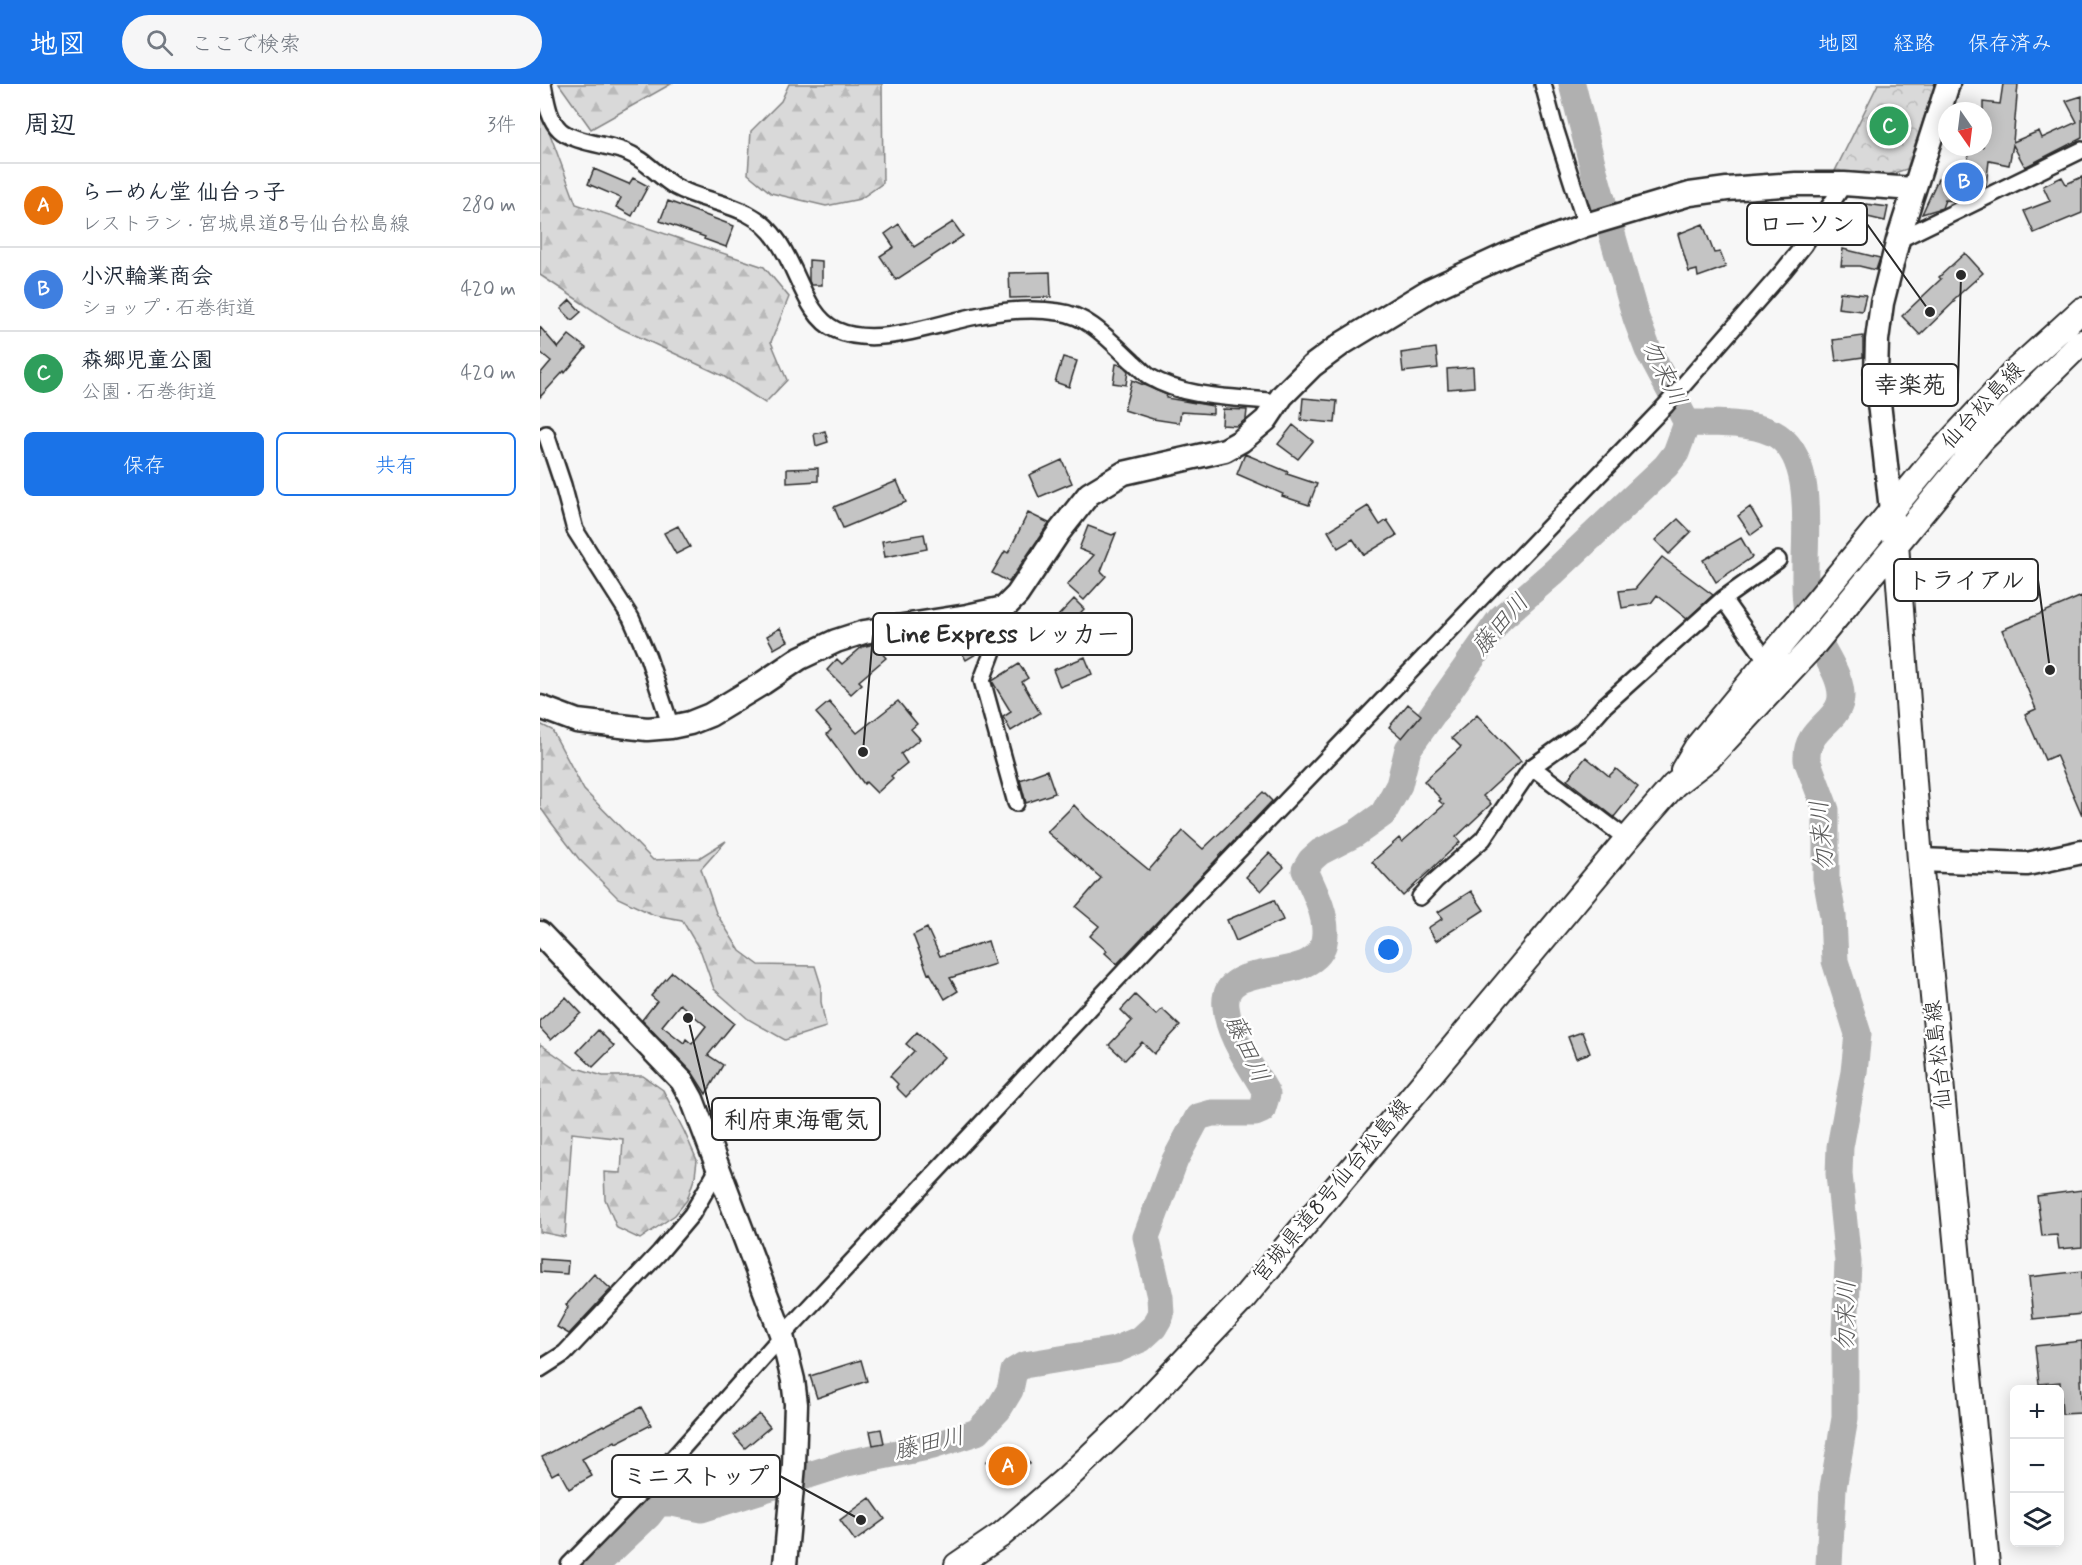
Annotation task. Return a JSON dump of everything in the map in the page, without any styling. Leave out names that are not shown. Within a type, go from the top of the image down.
[{"type":"main road","name":"仙台松島線","points":[[1837,576],[1934,460],[2017,369],[2082,310]]},
{"type":"main road","name":"仙台松島線","points":[[1848,604],[1983,440],[2082,342]]},
{"type":"main road","name":"仙台松島線","points":[[1891,510],[1896,544],[1920,860],[1988,1565]]},
{"type":"main road","name":"宮城県道8号仙台松島線","points":[[957,1565],[1001,1535],[1068,1477],[1128,1420],[1242,1300],[1627,838],[1674,785],[1696,748],[1837,576]]},
{"type":"main road","name":"宮城県道8号仙台松島線","points":[[1674,785],[1708,759],[1812,648],[1848,604]]},
{"type":"street","points":[[543,84],[549,110],[555,125],[561,132],[572,138],[624,151],[644,161],[661,177],[677,187],[748,213],[762,223],[775,234],[816,315],[835,330],[860,337],[880,336],[1010,311],[1061,312],[1083,319],[1102,333],[1149,376],[1179,388],[1218,396],[1278,402]]},
{"type":"street","points":[[1544,84],[1554,124],[1586,225]]},
{"type":"street","points":[[1891,510],[1876,376],[1877,340],[1882,303],[1898,240],[1948,84]]},
{"type":"street","points":[[1898,240],[2082,150]]},
{"type":"street","points":[[540,707],[577,721],[647,729],[690,723],[710,715],[800,658],[836,641],[864,632],[1004,608],[1017,595],[1059,532],[1089,494],[1124,472],[1225,450],[1241,441],[1266,420],[1278,402],[1312,366],[1343,343],[1430,290],[1510,253],[1586,225],[1690,194],[1796,184],[1844,184],[1913,189]]},
{"type":"street","points":[[569,1565],[669,1463],[782,1336],[1195,896],[1666,405],[1784,270],[1844,184]]},
{"type":"street","points":[[546,434],[575,530],[631,618],[648,657],[671,727]]},
{"type":"street","points":[[1420,897],[1483,839],[1532,767],[1581,732],[1612,699],[1723,599],[1778,560]]},
{"type":"street","points":[[1723,599],[1767,660]]},
{"type":"street","points":[[1004,608],[999,635],[982,680],[1016,803]]},
{"type":"street","points":[[1532,767],[1627,838]]},
{"type":"street","points":[[1920,860],[2027,864],[2082,852]]},
{"type":"street","points":[[540,933],[688,1089],[782,1336],[793,1380],[796,1404],[794,1465],[785,1565]]},
{"type":"street","points":[[540,1369],[565,1353],[660,1252],[692,1214],[718,1169]]},
{"type":"green space","points":[[559,84],[671,84],[591,129]]},
{"type":"green space","points":[[789,84],[882,84],[883,183],[860,199],[826,206],[771,193],[748,174],[751,131],[781,101]]},
{"type":"green space","points":[[1878,84],[1935,84],[1907,169],[1878,178],[1834,173]]},
{"type":"green space","points":[[540,107],[576,204],[764,267],[789,297],[771,342],[787,380],[765,403],[723,376],[620,328],[540,275]]},
{"type":"green space","points":[[540,724],[552,730],[584,790],[653,860],[699,858],[726,841],[701,869],[716,913],[740,951],[759,965],[815,966],[821,985],[821,1002],[826,1027],[785,1040],[748,1019],[714,989],[701,952],[682,920],[654,915],[618,898],[579,859],[540,807]]},
{"type":"green space","points":[[540,1044],[573,1067],[603,1076],[643,1076],[663,1090],[697,1160],[695,1176],[687,1200],[675,1215],[640,1239],[617,1228],[605,1199],[604,1172],[621,1173],[623,1139],[572,1133],[565,1237],[540,1232]]},
{"type":"building","points":[[2003,84],[2018,84],[2013,142],[2039,131],[2042,138],[2077,122],[2066,101],[2082,96],[2082,138],[2025,167],[2013,145],[2009,165],[1989,161],[1986,186],[1983,188],[1961,184],[1969,156],[1992,156],[1992,103],[2000,104]]},
{"type":"building","points":[[594,169],[629,184],[633,178],[648,186],[632,216],[616,207],[621,198],[588,184]]},
{"type":"building","points":[[2062,177],[2066,184],[2082,177],[2082,213],[2034,233],[2024,211],[2050,201],[2043,186]]},
{"type":"building","points":[[1938,179],[1961,186],[1956,201],[1945,200],[1942,208],[1922,214]]},
{"type":"building","points":[[668,201],[734,226],[726,247],[660,221]]},
{"type":"building","points":[[1866,204],[1888,207],[1885,221],[1863,216]]},
{"type":"building","points":[[953,222],[963,236],[896,280],[880,256],[894,247],[885,234],[899,224],[914,247]]},
{"type":"building","points":[[1703,224],[1714,253],[1720,252],[1726,267],[1698,277],[1697,270],[1689,272],[1678,234]]},
{"type":"building","points":[[1843,249],[1880,258],[1876,270],[1859,266],[1841,266]]},
{"type":"building","points":[[1965,253],[1983,273],[1920,335],[1902,316]]},
{"type":"building","points":[[809,260],[822,261],[822,285],[811,285]]},
{"type":"building","points":[[1050,272],[1051,297],[1010,298],[1009,273]]},
{"type":"building","points":[[1840,292],[1866,295],[1862,311],[1838,308]]},
{"type":"building","points":[[570,300],[581,312],[572,320],[561,309]]},
{"type":"building","points":[[540,327],[558,348],[569,335],[586,348],[565,373],[564,371],[540,397],[540,374],[551,361],[540,352]]},
{"type":"building","points":[[1863,336],[1863,357],[1836,361],[1833,340]]},
{"type":"building","points":[[1436,348],[1438,368],[1403,372],[1401,353]]},
{"type":"building","points":[[1063,357],[1077,361],[1069,387],[1055,382]]},
{"type":"building","points":[[1116,364],[1122,365],[1128,371],[1126,385],[1113,383]]},
{"type":"building","points":[[1473,367],[1474,387],[1448,389],[1447,369]]},
{"type":"building","points":[[1132,380],[1167,395],[1166,398],[1213,406],[1213,414],[1181,412],[1179,423],[1153,419],[1124,410]]},
{"type":"building","points":[[1303,398],[1337,401],[1335,423],[1301,420]]},
{"type":"building","points":[[1223,409],[1247,410],[1246,419],[1237,426],[1222,425]]},
{"type":"building","points":[[1293,425],[1313,441],[1298,459],[1278,444]]},
{"type":"building","points":[[825,431],[828,442],[816,446],[814,434]]},
{"type":"building","points":[[1245,454],[1288,472],[1287,474],[1317,484],[1309,505],[1282,496],[1283,494],[1237,474]]},
{"type":"building","points":[[1062,460],[1072,483],[1039,497],[1029,475]]},
{"type":"building","points":[[818,468],[818,481],[787,483],[787,469]]},
{"type":"building","points":[[897,481],[906,502],[843,528],[834,507]]},
{"type":"building","points":[[1368,506],[1380,525],[1387,520],[1397,535],[1364,555],[1353,539],[1338,548],[1328,531]]},
{"type":"building","points":[[1750,507],[1762,527],[1751,535],[1738,516]]},
{"type":"building","points":[[1028,513],[1049,523],[1009,582],[992,573],[1005,551],[1008,553]]},
{"type":"building","points":[[1678,519],[1691,532],[1669,554],[1655,540]]},
{"type":"building","points":[[678,526],[690,547],[676,554],[664,533]]},
{"type":"building","points":[[1088,526],[1112,535],[1116,533],[1101,571],[1106,576],[1084,600],[1067,585],[1094,555],[1079,549]]},
{"type":"building","points":[[924,534],[927,549],[885,557],[882,541]]},
{"type":"building","points":[[1741,538],[1752,557],[1716,582],[1703,560]]},
{"type":"building","points":[[1662,557],[1713,595],[1687,619],[1657,595],[1651,603],[1622,608],[1619,591],[1635,589]]},
{"type":"building","points":[[2082,596],[2082,815],[2056,755],[2045,760],[2025,714],[2036,709],[2002,630]]},
{"type":"building","points":[[1074,599],[1084,609],[1068,626],[1058,616]]},
{"type":"building","points":[[780,628],[788,641],[774,649],[767,636]]},
{"type":"building","points":[[977,628],[986,643],[983,650],[966,660],[955,640]]},
{"type":"building","points":[[874,644],[886,658],[859,681],[862,684],[851,694],[827,670],[837,659],[842,664],[862,647]]},
{"type":"building","points":[[1085,657],[1092,674],[1060,687],[1053,670]]},
{"type":"building","points":[[1019,664],[1028,678],[1022,682],[1040,713],[1011,731],[1003,717],[1011,712],[992,681]]},
{"type":"building","points":[[898,701],[917,724],[911,729],[920,739],[901,754],[907,763],[891,776],[893,778],[877,793],[866,782],[864,784],[827,734],[831,730],[816,713],[829,702],[857,733]]},
{"type":"building","points":[[1408,704],[1421,715],[1402,738],[1389,727]]},
{"type":"building","points":[[1477,715],[1521,761],[1483,796],[1491,804],[1456,837],[1460,842],[1403,896],[1372,862],[1399,838],[1402,842],[1444,805],[1424,781],[1461,747],[1452,738]]},
{"type":"building","points":[[1586,757],[1609,776],[1616,769],[1638,787],[1614,817],[1567,780]]},
{"type":"building","points":[[1047,770],[1055,793],[1026,803],[1020,780]]},
{"type":"building","points":[[1263,792],[1272,801],[1117,964],[1105,953],[1107,951],[1090,936],[1099,926],[1076,907],[1101,878],[1047,832],[1074,805],[1086,818],[1149,870],[1183,831],[1203,849]]},
{"type":"building","points":[[1269,853],[1284,867],[1261,891],[1246,877]]},
{"type":"building","points":[[1471,891],[1484,910],[1436,941],[1428,928],[1443,918],[1438,912]]},
{"type":"building","points":[[1274,900],[1283,920],[1236,941],[1227,920]]},
{"type":"building","points":[[927,928],[940,956],[988,941],[995,964],[950,978],[958,991],[945,999],[930,973],[928,974],[913,935]]},
{"type":"building","points":[[672,972],[734,1023],[708,1055],[723,1065],[706,1094],[692,1072],[642,1020],[657,1001],[651,996]],"holes":[[[680,1004],[706,1026],[692,1044],[686,1039],[684,1043],[662,1026]]]},
{"type":"building","points":[[1135,995],[1156,1015],[1162,1009],[1180,1026],[1154,1054],[1142,1042],[1125,1060],[1109,1045],[1132,1021],[1121,1010]]},
{"type":"building","points":[[566,997],[581,1013],[551,1040],[540,1028],[540,1020]]},
{"type":"building","points":[[598,1030],[614,1046],[593,1067],[577,1052]]},
{"type":"building","points":[[917,1032],[944,1057],[906,1097],[896,1087],[898,1084],[890,1076],[914,1051],[906,1044]]},
{"type":"building","points":[[1582,1032],[1590,1053],[1576,1058],[1568,1037]]},
{"type":"building","points":[[2082,1190],[2082,1247],[2059,1249],[2057,1235],[2042,1236],[2037,1196]]},
{"type":"building","points":[[540,1259],[568,1261],[567,1274],[540,1272]]},
{"type":"building","points":[[2082,1271],[2082,1314],[2033,1319],[2029,1277]]},
{"type":"building","points":[[594,1274],[611,1289],[569,1334],[557,1327],[568,1307],[566,1305]]},
{"type":"building","points":[[2082,1341],[2082,1380],[2080,1380],[2082,1413],[2064,1414],[2064,1385],[2060,1385],[2060,1382],[2039,1384],[2035,1346]]},
{"type":"building","points":[[861,1360],[867,1381],[817,1398],[810,1376]]},
{"type":"building","points":[[641,1407],[651,1425],[582,1459],[592,1476],[569,1489],[559,1471],[552,1475],[542,1457]]},
{"type":"building","points":[[759,1414],[770,1427],[745,1448],[734,1435]]},
{"type":"building","points":[[881,1429],[884,1443],[873,1445],[870,1431]]},
{"type":"building","points":[[1003,1449],[1010,1457],[1019,1450],[1030,1464],[1004,1485],[986,1462]]},
{"type":"building","points":[[870,1498],[885,1519],[855,1541],[840,1520]]},
{"type":"waterway","name":"勿来川","points":[[1572,84],[1636,318],[1648,350],[1687,423]]},
{"type":"waterway","name":"勿来川","points":[[1687,423],[1731,424],[1764,429],[1786,443],[1795,457],[1801,474],[1806,511],[1805,586],[1808,616],[1835,673],[1841,694],[1837,710],[1810,741],[1807,760],[1826,810],[1826,878],[1833,916],[1835,961],[1858,1034],[1854,1072],[1840,1147],[1839,1174],[1848,1262],[1845,1418],[1833,1488],[1829,1565]]},
{"type":"waterway","name":"藤田川","points":[[596,1565],[648,1516],[658,1503],[672,1503],[702,1509],[847,1463],[933,1446],[977,1432],[998,1410],[1010,1390],[1014,1371],[1024,1365],[1115,1350],[1141,1339],[1154,1327],[1161,1315],[1160,1297],[1146,1237],[1175,1160],[1198,1117],[1212,1113],[1255,1113],[1262,1110],[1267,1094],[1236,1041],[1226,1007],[1229,990],[1239,981],[1255,975],[1293,968],[1310,961],[1321,950],[1325,931],[1323,915],[1305,870],[1311,860],[1320,852],[1355,834],[1383,814],[1399,785],[1408,749],[1500,619],[1554,572],[1666,466],[1676,453],[1687,423]]},
{"type":"place","name":"森郷児童公園","points":[[1889,126]]},
{"type":"place","name":"小沢輪業商会","points":[[1964,182]]},
{"type":"place","name":"幸楽苑","points":[[1961,275]]},
{"type":"place","name":"ローソン","points":[[1930,312]]},
{"type":"place","name":"トライアル","points":[[2050,670]]},
{"type":"place","name":"Line Express レッカー","points":[[863,752]]},
{"type":"place","name":"利府東海電気","points":[[688,1018]]},
{"type":"place","name":"らーめん堂 仙台っ子","points":[[1008,1466]]},
{"type":"place","name":"ミニストップ","points":[[861,1520]]}]
